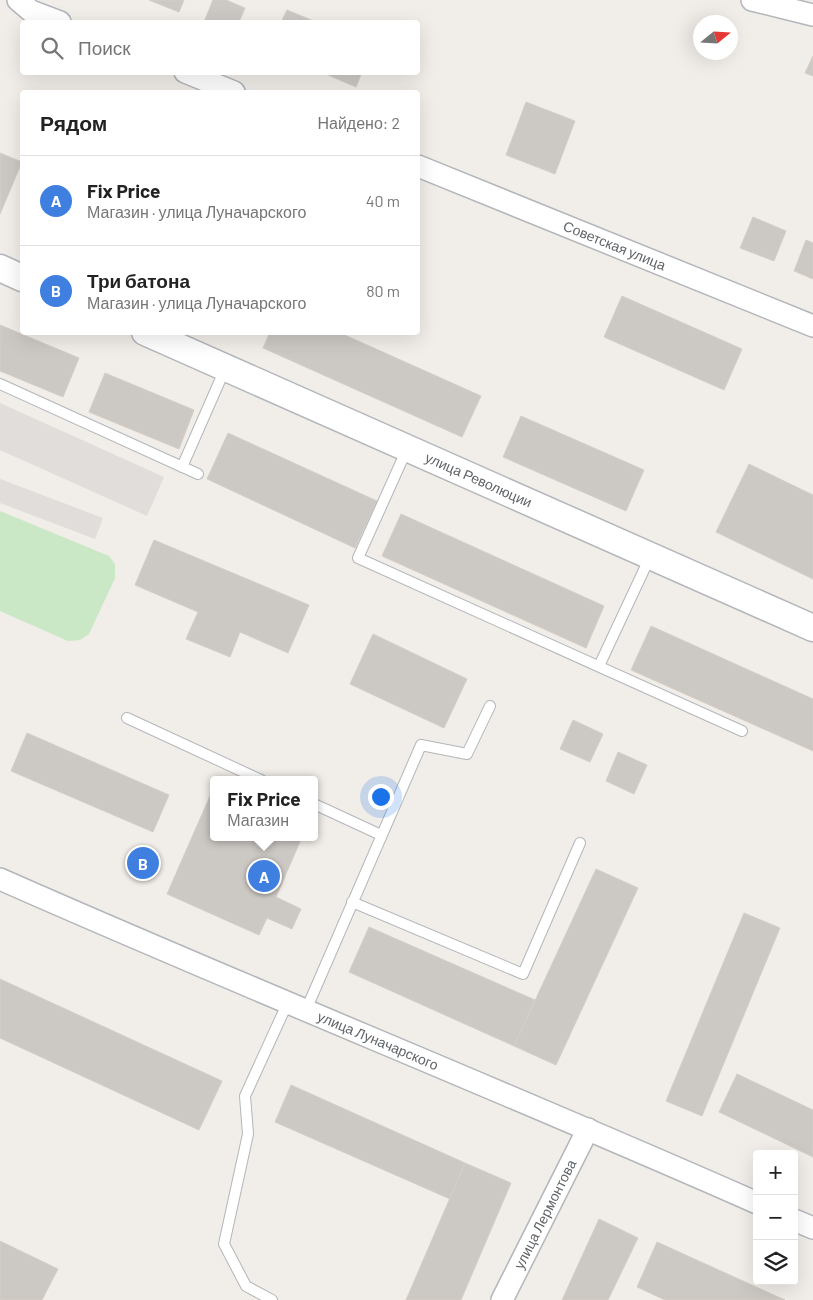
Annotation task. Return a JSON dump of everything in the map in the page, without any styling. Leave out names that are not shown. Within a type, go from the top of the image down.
[{"type":"street","points":[[18,0],[31,11],[55,20]]},
{"type":"street","points":[[752,0],[813,15]]},
{"type":"street","points":[[192,75],[229,90]]},
{"type":"street","name":"Советская улица","points":[[420,167],[813,326]]},
{"type":"street","points":[[0,268],[20,277]]},
{"type":"street","name":"улица Революции","points":[[152,335],[813,628]]},
{"type":"street","name":"улица Луначарского","points":[[0,879],[588,1128],[753,1201]]},
{"type":"street","name":"улица Лермонтова","points":[[502,1300],[588,1128]]},
{"type":"street","points":[[798,1222],[813,1228]]},
{"type":"lane","points":[[182,467],[225,368]]},
{"type":"lane","points":[[0,384],[198,474]]},
{"type":"lane","points":[[408,448],[358,558],[742,731]]},
{"type":"lane","points":[[599,666],[651,556]]},
{"type":"lane","points":[[272,1300],[246,1286],[224,1244],[248,1134],[245,1096],[297,1006],[352,902],[421,745],[467,754],[490,706]]},
{"type":"lane","points":[[127,718],[252,776]]},
{"type":"lane","points":[[318,806],[381,835]]},
{"type":"lane","points":[[352,902],[523,974],[580,843]]},
{"type":"shaded area","points":[[0,403],[164,477],[147,516],[0,450]]},
{"type":"shaded area","points":[[0,479],[103,518],[95,539],[0,503]]},
{"type":"green space","points":[[0,511],[109,556],[115,564],[115,578],[89,634],[80,640],[68,641],[0,611]]},
{"type":"building","points":[[149,0],[184,0],[179,12]]},
{"type":"building","points":[[213,0],[226,0],[245,8],[240,20],[205,20]]},
{"type":"building","points":[[287,10],[311,20],[282,20]]},
{"type":"building","points":[[813,56],[813,76],[805,73]]},
{"type":"building","points":[[328,75],[361,75],[356,87]]},
{"type":"building","points":[[526,102],[575,121],[555,174],[506,155]]},
{"type":"building","points":[[0,153],[20,161],[20,167],[0,214]]},
{"type":"building","points":[[753,217],[786,231],[774,261],[740,248]]},
{"type":"building","points":[[806,240],[813,243],[813,279],[794,271]]},
{"type":"building","points":[[622,296],[742,349],[724,390],[604,337]]},
{"type":"building","points":[[0,325],[20,335],[79,358],[63,397],[0,371]]},
{"type":"building","points":[[269,335],[345,335],[481,396],[462,437],[263,348]]},
{"type":"building","points":[[105,373],[194,410],[179,449],[89,412]]},
{"type":"building","points":[[521,416],[644,470],[626,511],[503,457]]},
{"type":"building","points":[[228,433],[377,501],[355,548],[207,479]]},
{"type":"building","points":[[749,464],[813,495],[813,579],[716,532]]},
{"type":"building","points":[[401,514],[604,606],[586,648],[382,556]]},
{"type":"building","points":[[154,540],[309,605],[288,653],[240,632],[230,657],[186,639],[198,612],[135,585]]},
{"type":"building","points":[[651,626],[813,699],[813,751],[631,670]]},
{"type":"building","points":[[373,634],[467,679],[444,728],[350,684]]},
{"type":"building","points":[[573,720],[603,734],[590,762],[560,749]]},
{"type":"building","points":[[27,733],[169,795],[153,832],[11,771]]},
{"type":"building","points":[[618,752],[647,765],[634,794],[606,781]]},
{"type":"building","points":[[210,796],[210,841],[300,841],[276,897],[301,909],[292,929],[267,918],[259,935],[167,894]]},
{"type":"building","points":[[135,847],[160,856],[152,878],[127,868]]},
{"type":"building","points":[[596,869],[638,888],[556,1065],[514,1046]]},
{"type":"building","points":[[744,913],[780,928],[702,1116],[666,1101]]},
{"type":"building","points":[[369,927],[535,1000],[514,1046],[349,972]]},
{"type":"building","points":[[0,979],[222,1081],[199,1130],[0,1038]]},
{"type":"building","points":[[737,1074],[813,1110],[813,1157],[719,1112]]},
{"type":"building","points":[[291,1085],[465,1163],[450,1199],[275,1122]]},
{"type":"building","points":[[465,1163],[511,1183],[461,1300],[406,1300]]},
{"type":"building","points":[[599,1219],[638,1238],[608,1300],[562,1300]]},
{"type":"building","points":[[0,1241],[58,1269],[42,1300],[0,1300]]},
{"type":"building","points":[[657,1242],[785,1300],[665,1300],[637,1287]]},
{"type":"place","name":"Три батона","points":[[143,863]]},
{"type":"place","name":"Fix Price","points":[[264,876]]}]
